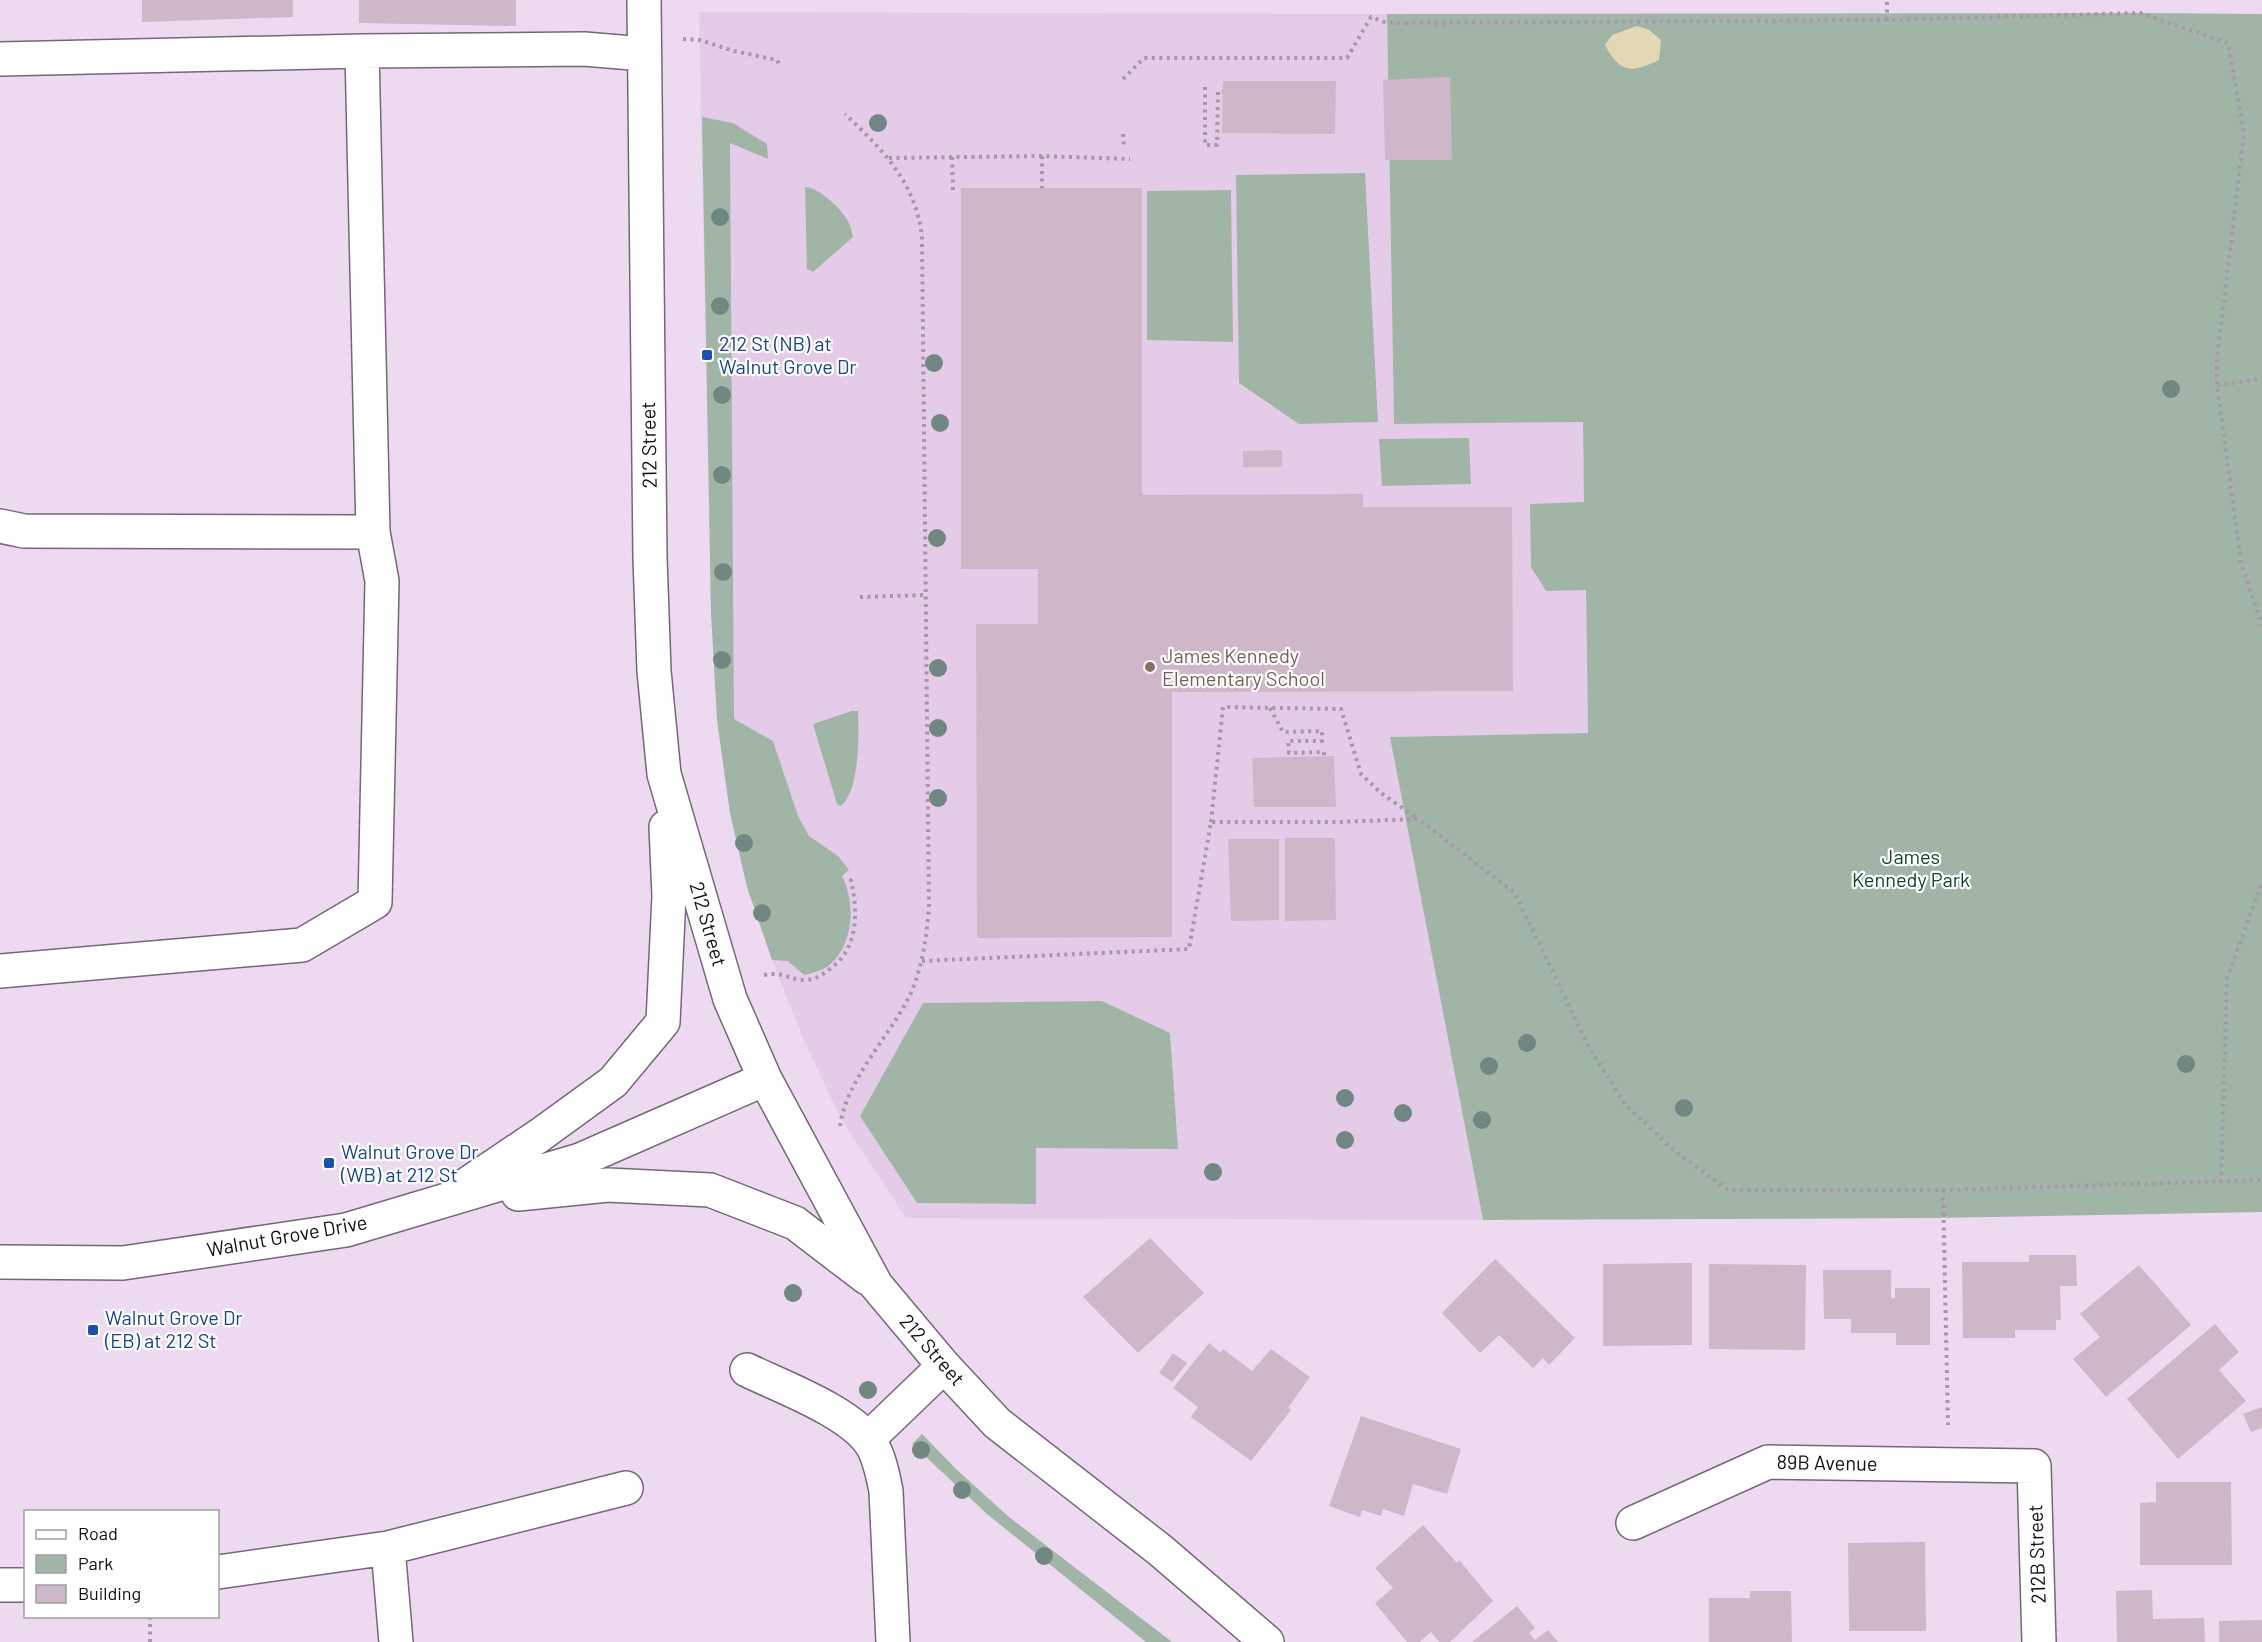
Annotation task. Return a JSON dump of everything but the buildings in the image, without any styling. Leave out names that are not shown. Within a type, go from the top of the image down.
[{"type":"street","name":"212 Street","points":[[644,0],[650,569],[654,671],[663,774],[730,999],[765,1079],[876,1285],[944,1366],[997,1423],[1160,1550],[1267,1642]]},
{"type":"street","points":[[0,59],[644,46]]},
{"type":"street","points":[[0,971],[302,945],[375,902],[382,581],[374,532],[362,51]]},
{"type":"street","points":[[0,526],[24,531],[374,532]]},
{"type":"street","points":[[441,1201],[540,1135],[612,1082],[663,1022],[669,896],[663,774]]},
{"type":"street","name":"Walnut Grove Drive","points":[[0,1262],[123,1263],[346,1230],[580,1160],[765,1079]]},
{"type":"street","points":[[441,1201],[608,1185],[710,1190],[795,1223],[876,1285]]},
{"type":"street","points":[[868,1439],[944,1366]]},
{"type":"street","points":[[747,1371],[843,1417],[868,1439],[874,1448],[886,1491],[893,1642]]},
{"type":"street","name":"89B Avenue","points":[[1633,1523],[1767,1462],[2034,1466]]},
{"type":"street","name":"212B Street","points":[[2034,1466],[2039,1642]]},
{"type":"street","points":[[219,1572],[388,1548],[626,1488]]},
{"type":"street","points":[[388,1548],[396,1642]]},
{"type":"street","points":[[0,1585],[24,1585]]},
{"type":"path","points":[[1887,0],[1887,20]]},
{"type":"path","points":[[1123,79],[1144,58],[1347,58],[1371,17],[1387,23],[1887,20],[2140,13],[2228,43],[2244,134],[2217,358],[2217,385],[2241,562],[2262,626]]},
{"type":"path","points":[[644,46],[700,40],[734,51],[777,60],[780,66]]},
{"type":"path","points":[[1205,87],[1205,145],[1217,145],[1218,92],[1223,92]]},
{"type":"path","points":[[840,1126],[853,1088],[908,998],[922,962],[929,909],[922,237],[920,219],[907,185],[888,158],[845,114]]},
{"type":"path","points":[[1123,135],[1124,147]]},
{"type":"path","points":[[888,158],[1042,156],[1130,159]]},
{"type":"path","points":[[1042,156],[1042,188]]},
{"type":"path","points":[[952,157],[953,191]]},
{"type":"path","points":[[2217,385],[2262,379]]},
{"type":"path","points":[[860,597],[926,595]]},
{"type":"path","points":[[922,962],[1189,949],[1211,822],[1223,707],[1341,709],[1361,774],[1381,792],[1515,892],[1587,1044],[1624,1103],[1673,1150],[1728,1190],[1943,1190],[2262,1180]]},
{"type":"path","points":[[1270,708],[1283,732],[1322,731],[1322,741],[1288,741],[1289,753],[1324,752],[1324,756]]},
{"type":"path","points":[[1211,822],[1338,822],[1418,819]]},
{"type":"path","points":[[730,999],[761,976],[777,973],[804,980],[819,978],[834,967],[849,948],[855,926],[856,904],[851,880],[855,878]]},
{"type":"path","points":[[2221,1182],[2227,978],[2262,882]]},
{"type":"path","points":[[1943,1190],[1948,1430],[1951,1465]]},
{"type":"path","points":[[150,1618],[150,1642]]},
{"type":"shaded area","name":"James Kennedy Elementary School","points":[[699,12],[1387,14],[1394,424],[1583,421],[1588,733],[1391,737],[1483,1220],[906,1218],[841,1119],[803,1038],[747,887],[730,813],[717,720],[711,613]]},
{"type":"green space","name":"James Kennedy Park","points":[[1387,14],[2262,14],[2262,1212],[1934,1218],[1483,1220],[1390,737],[1588,733],[1586,590],[1546,591],[1531,567],[1530,504],[1584,502],[1583,422],[1394,424]]},
{"type":"green space","points":[[702,117],[733,123],[767,144],[768,159],[730,143],[734,719],[773,741],[798,816],[809,836],[838,856],[849,870],[842,876],[851,911],[843,948],[827,967],[804,975],[788,961],[772,960],[747,887],[730,813],[717,720],[711,613]]},
{"type":"green space","points":[[1365,173],[1378,422],[1299,424],[1239,383],[1236,175]]},
{"type":"green space","points":[[805,187],[817,191],[836,206],[849,223],[853,237],[813,272],[807,269]]},
{"type":"green space","points":[[1231,190],[1233,342],[1147,340],[1147,191]]},
{"type":"green space","points":[[1469,438],[1471,484],[1382,486],[1379,439]]},
{"type":"green space","points":[[858,711],[857,762],[851,789],[847,799],[840,806],[837,804],[813,724]]},
{"type":"green space","points":[[1102,1001],[1170,1033],[1178,1149],[1036,1148],[1036,1204],[917,1203],[860,1116],[923,1003]]},
{"type":"green space","points":[[922,1434],[956,1469],[1009,1517],[1172,1642],[1146,1642],[987,1514],[912,1444]]},
{"type":"sand","points":[[1637,26],[1649,30],[1661,40],[1659,60],[1634,69],[1622,66],[1605,45],[1612,35]]},
{"type":"place","name":"212 St (NB) at Walnut Grove Dr","points":[[707,355]]},
{"type":"place","name":"James Kennedy Elementary School","points":[[1150,667]]},
{"type":"place","name":"Walnut Grove Dr (WB) at 212 St","points":[[329,1163]]},
{"type":"place","name":"Walnut Grove Dr (EB) at 212 St","points":[[93,1330]]}]
